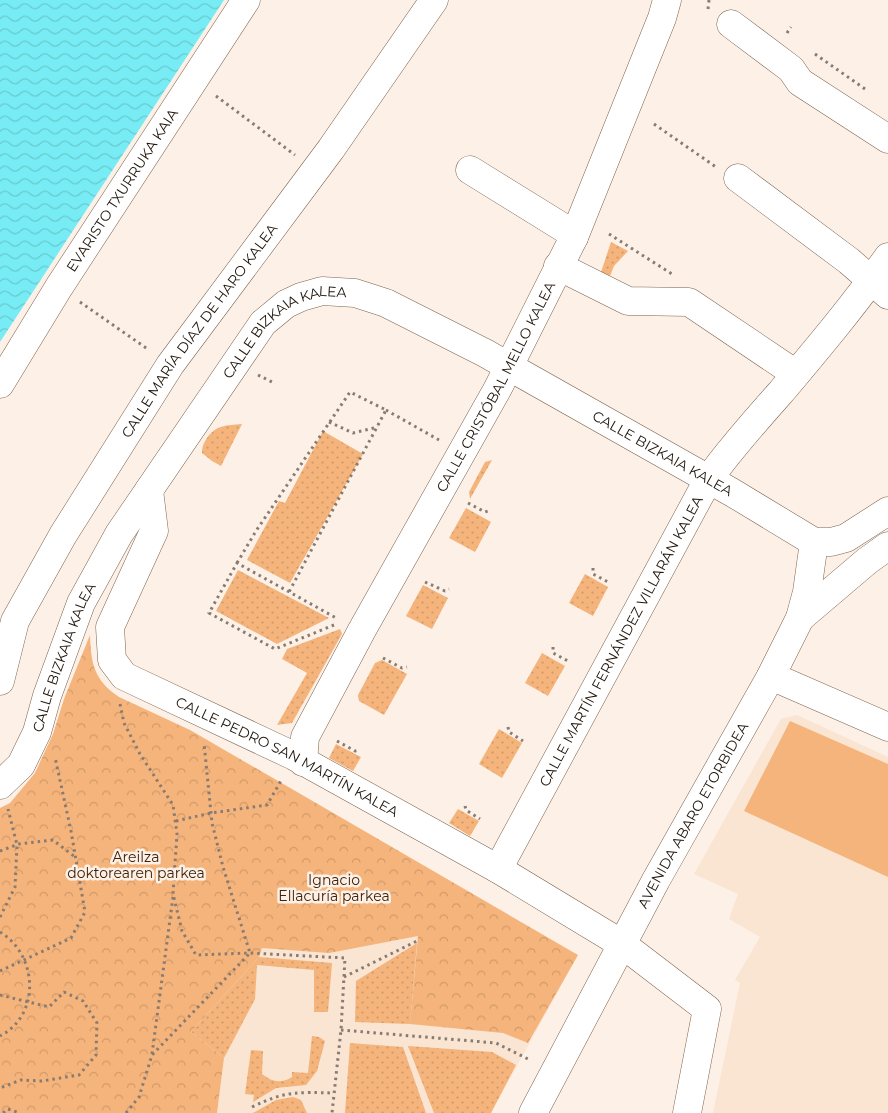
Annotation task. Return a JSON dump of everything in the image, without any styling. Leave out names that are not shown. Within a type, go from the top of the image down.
[{"type":"street","name":"EVARISTO TXURRUKA KAIA","points":[[0,384],[59,287],[246,0]]},
{"type":"street","name":"CALLE MARÍA DÍAZ DE HARO KALEA","points":[[0,681],[16,621],[20,613],[63,535],[170,365],[331,149],[434,0]]},
{"type":"street","name":"CALLE CRISTÓBAL MELLO KALEA","points":[[294,768],[304,738],[509,366],[574,237],[662,18],[666,0]]},
{"type":"street","points":[[732,24],[791,69],[800,82],[888,139]]},
{"type":"street","points":[[470,170],[567,230],[574,237]]},
{"type":"street","points":[[730,175],[849,261],[879,288]]},
{"type":"street","name":"CALLE MARTÍN FERNÁNDEZ VILLARÁN KALEA","points":[[498,869],[708,480],[720,462],[796,374],[879,288],[888,257]]},
{"type":"street","points":[[558,266],[628,301],[689,302],[796,374]]},
{"type":"street","name":"CALLE BIZKAIA KALEA","points":[[3,793],[21,765],[37,732],[47,696],[80,603],[119,534],[263,323],[286,304],[301,297],[322,291],[355,293],[386,303],[509,366],[814,542]]},
{"type":"street","name":"CALLE PEDRO SAN MARTÍN KALEA","points":[[149,490],[154,531],[110,627],[112,660],[124,676],[189,705],[294,768],[498,869],[622,944],[707,1009],[687,1113]]},
{"type":"street","points":[[800,618],[807,592],[814,542],[831,542],[846,538],[888,511]]},
{"type":"street","name":"AVENIDA ABARO ETORBIDEA","points":[[533,1113],[656,880],[771,676],[800,618],[867,561],[888,546]]},
{"type":"street","points":[[771,676],[888,727]]},
{"type":"path","points":[[786,33],[791,26]]},
{"type":"path","points":[[780,29],[794,39]]},
{"type":"path","points":[[810,50],[872,94]]},
{"type":"path","points":[[194,80],[299,158]]},
{"type":"path","points":[[654,124],[730,175]]},
{"type":"path","points":[[608,234],[646,257]]},
{"type":"path","points":[[59,287],[153,352]]},
{"type":"path","points":[[237,563],[342,621],[275,649],[209,613],[237,563],[256,531],[350,392],[440,441]]},
{"type":"path","points":[[289,592],[386,410]]},
{"type":"path","points":[[329,422],[353,433],[378,427]]},
{"type":"path","points":[[468,503],[484,512],[491,510]]},
{"type":"path","points":[[593,568],[593,574],[610,583]]},
{"type":"path","points":[[425,582],[445,591],[449,589]]},
{"type":"path","points":[[554,647],[553,653],[568,661]]},
{"type":"path","points":[[383,658],[402,668],[407,667]]},
{"type":"path","points":[[119,697],[124,724],[140,754],[173,805],[177,834],[173,894],[152,1055],[139,1097],[126,1113]]},
{"type":"path","points":[[508,727],[509,732],[523,741]]},
{"type":"path","points":[[203,739],[212,823],[223,867],[250,953]]},
{"type":"path","points":[[337,741],[355,751],[360,750]]},
{"type":"path","points":[[0,971],[71,938],[85,912],[54,753]]},
{"type":"path","points":[[175,821],[211,813],[267,805],[294,768]]},
{"type":"path","points":[[0,917],[15,887],[17,845],[3,793]]},
{"type":"path","points":[[465,806],[466,810],[480,819]]},
{"type":"path","points":[[0,851],[17,845],[53,840],[75,857]]},
{"type":"path","points":[[173,894],[182,931],[196,955],[250,953],[345,958],[341,1030],[332,1113]]},
{"type":"path","points":[[0,932],[18,947],[25,960],[30,988],[28,1002],[20,1019],[6,1033],[0,1036]]},
{"type":"path","points":[[344,977],[417,941]]},
{"type":"path","points":[[152,1055],[250,953]]},
{"type":"path","points":[[0,995],[49,1007],[64,992],[83,1001],[97,1023],[96,1055],[79,1075],[42,1081],[21,1080],[0,1088]]},
{"type":"path","points":[[341,1030],[496,1042],[537,1064]]},
{"type":"path","points":[[252,1107],[270,1098],[293,1092],[334,1093]]},
{"type":"path","points":[[3,1113],[8,1109],[20,1113]]},
{"type":"shaded area","points":[[797,715],[888,757],[888,1113],[713,1113],[740,983],[735,980],[760,937],[729,919],[738,894],[694,874],[781,719]]},
{"type":"shaded area","points":[[276,845],[578,955],[491,1113],[217,1113],[224,1059],[191,1032],[259,957]]},
{"type":"green space","points":[[611,242],[628,251],[614,266],[610,276],[601,272]]},
{"type":"green space","points":[[242,424],[221,466],[202,453],[205,441],[214,430],[222,426]]},
{"type":"green space","points":[[323,431],[363,454],[290,583],[247,560],[279,501],[285,503]]},
{"type":"green space","points":[[492,460],[470,499],[469,492],[485,462]]},
{"type":"green space","points":[[466,508],[491,522],[475,552],[449,538]]},
{"type":"green space","points":[[238,570],[329,618],[277,644],[216,611]]},
{"type":"green space","points":[[585,574],[608,587],[593,616],[569,603]]},
{"type":"green space","points":[[423,585],[448,598],[432,629],[406,616]]},
{"type":"green space","points":[[340,629],[342,634],[292,723],[277,725],[307,673],[282,659],[287,649]]},
{"type":"green space","name":"Areilza doktorearen parkea","points":[[90,635],[91,655],[99,678],[119,697],[190,730],[578,955],[528,1043],[503,1033],[410,1024],[418,936],[329,953],[262,948],[259,957],[191,1032],[224,1058],[217,1113],[0,1113],[0,808],[10,803],[35,773],[53,734],[64,699]]},
{"type":"green space","points":[[542,653],[565,666],[548,696],[525,683]]},
{"type":"green space","points":[[382,660],[407,674],[384,715],[359,701],[358,695],[375,663]]},
{"type":"green space","points":[[790,721],[888,764],[888,877],[744,811]]},
{"type":"green space","points":[[499,729],[522,743],[502,778],[479,764]]},
{"type":"green space","points":[[336,744],[361,757],[353,771],[329,758]]},
{"type":"green space","points":[[458,809],[479,821],[470,836],[449,823]]},
{"type":"green space","points":[[417,943],[410,1024],[355,1022],[356,981]]},
{"type":"green space","points":[[259,957],[332,963],[328,1012],[314,1012],[314,970],[257,965],[255,999],[224,1058],[191,1032]]},
{"type":"green space","points":[[312,1036],[319,1037],[325,1041],[317,1071],[306,1085],[276,1088],[253,1102],[254,1095],[245,1094],[251,1050],[263,1051],[262,1074],[269,1079],[284,1081],[292,1077],[292,1072],[308,1073]]},
{"type":"green space","points":[[350,1043],[403,1047],[426,1113],[345,1113]]},
{"type":"green space","points":[[408,1046],[492,1052],[516,1065],[491,1113],[434,1113]]},
{"type":"green space","points":[[293,1097],[301,1100],[307,1113],[253,1113],[276,1100]]},
{"type":"water","points":[[0,0],[224,0],[0,342]]},
{"type":"park label","name":"Ignacio Ellacuría parkea","points":[[334,888]]}]
